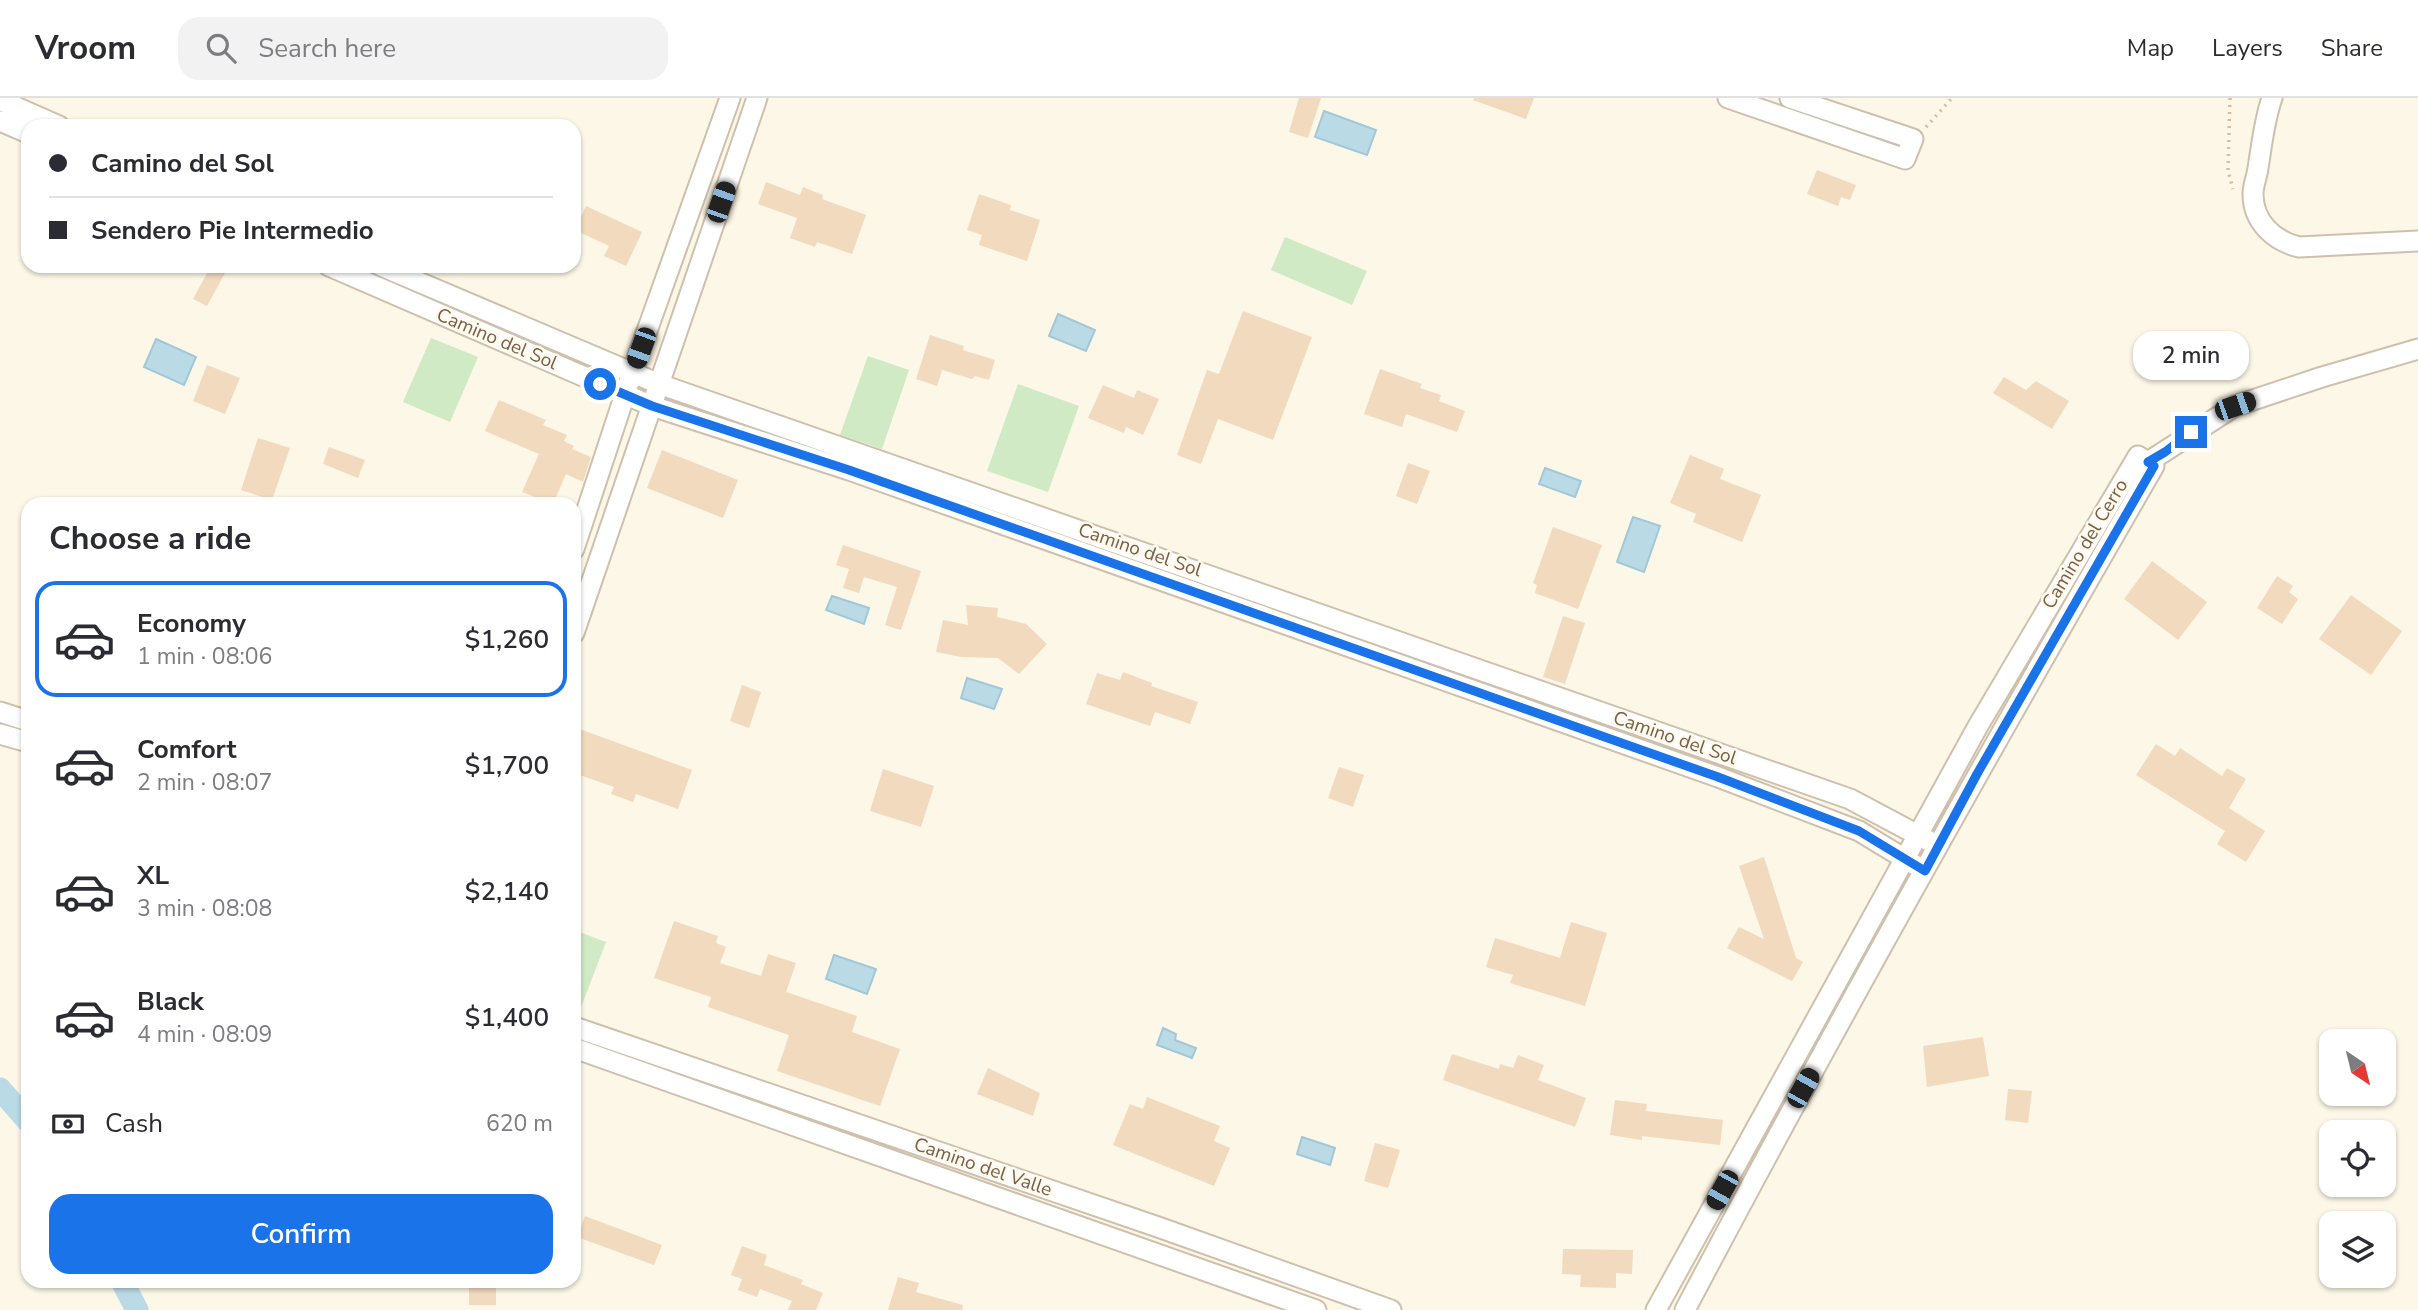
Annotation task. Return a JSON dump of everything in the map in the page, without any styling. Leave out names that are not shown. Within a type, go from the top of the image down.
[{"type":"street","points":[[581,528],[632,373],[730,98]]},
{"type":"street","points":[[581,613],[757,98]]},
{"type":"street","points":[[1728,98],[1905,159],[1913,139],[1790,98]]},
{"type":"street","points":[[2272,98],[2264,125],[2253,194],[2259,218],[2271,234],[2299,247],[2418,241]]},
{"type":"street","points":[[0,100],[43,119]]},
{"type":"street","points":[[0,121],[21,130]]},
{"type":"street","name":"Camino del Sol","points":[[346,273],[652,406],[849,470],[1718,777],[1859,831],[1925,871]]},
{"type":"street","name":"Camino del Sol","points":[[397,273],[659,384],[1850,799],[1939,846]]},
{"type":"street","points":[[2148,462],[2235,406],[2418,349]]},
{"type":"street","name":"Camino del Cerro","points":[[1656,1310],[1904,858],[1911,830],[2138,456],[2154,466],[1977,774],[1789,1112],[1685,1310]]},
{"type":"street","points":[[0,712],[21,718]]},
{"type":"street","points":[[0,734],[21,740]]},
{"type":"street","name":"Camino del Valle","points":[[581,1029],[1145,1222],[1391,1310]]},
{"type":"street","name":"Camino del Valle","points":[[581,1050],[1316,1310]]},
{"type":"path","points":[[1913,139],[1937,117],[1952,98]]},
{"type":"path","points":[[2230,98],[2228,171],[2234,195]]},
{"type":"green space","points":[[1285,237],[1367,271],[1352,305],[1271,270]]},
{"type":"green space","points":[[431,338],[478,357],[450,422],[403,402]]},
{"type":"green space","points":[[868,356],[909,370],[882,449],[840,435]]},
{"type":"green space","points":[[1018,384],[1079,406],[1048,492],[987,471]]},
{"type":"green space","points":[[581,933],[606,942],[581,1007]]},
{"type":"water","points":[[1324,111],[1376,130],[1367,155],[1315,137]]},
{"type":"water","points":[[1058,314],[1095,330],[1086,351],[1049,336]]},
{"type":"water","points":[[156,339],[196,357],[184,385],[144,367]]},
{"type":"water","points":[[1545,468],[1581,481],[1575,497],[1539,484]]},
{"type":"water","points":[[1633,517],[1660,526],[1644,572],[1617,562]]},
{"type":"water","points":[[832,596],[869,608],[864,624],[826,610]]},
{"type":"water","points":[[967,678],[1002,689],[994,709],[961,698]]},
{"type":"water","points":[[834,955],[876,969],[867,994],[826,979]]},
{"type":"water","points":[[1163,1028],[1176,1034],[1175,1040],[1196,1048],[1192,1058],[1157,1045]]},
{"type":"water","points":[[1302,1137],[1335,1148],[1330,1165],[1297,1154]]},
{"type":"building","points":[[1299,98],[1321,98],[1308,138],[1289,132]]},
{"type":"building","points":[[1534,98],[1526,119],[1473,100]]},
{"type":"building","points":[[1817,170],[1856,185],[1850,200],[1841,197],[1838,206],[1807,194]]},
{"type":"building","points":[[766,182],[800,195],[803,187],[823,195],[822,199],[866,215],[852,254],[817,242],[815,247],[790,238],[797,218],[758,204]]},
{"type":"building","points":[[979,194],[1011,205],[1010,210],[1040,220],[1027,261],[979,245],[982,235],[967,230]]},
{"type":"building","points":[[586,206],[642,232],[626,266],[604,256],[609,246],[581,233],[581,217]]},
{"type":"building","points":[[207,273],[225,273],[207,306],[193,299]]},
{"type":"building","points":[[1243,311],[1312,337],[1273,440],[1218,419],[1201,464],[1177,455],[1207,370],[1219,374]]},
{"type":"building","points":[[930,335],[964,346],[963,350],[995,360],[989,380],[975,376],[972,379],[942,370],[937,386],[916,379]]},
{"type":"building","points":[[207,365],[240,378],[225,414],[193,401]]},
{"type":"building","points":[[1380,369],[1422,384],[1420,388],[1441,395],[1439,401],[1465,411],[1457,432],[1406,414],[1402,427],[1364,414]]},
{"type":"building","points":[[2004,377],[2026,390],[2036,381],[2069,401],[2052,429],[1993,393]]},
{"type":"building","points":[[1103,385],[1134,398],[1137,390],[1159,399],[1143,435],[1126,427],[1124,433],[1088,418]]},
{"type":"building","points":[[499,400],[546,420],[543,425],[567,435],[564,441],[574,446],[572,449],[591,457],[583,482],[566,474],[556,497],[535,497],[522,492],[539,454],[485,431]]},
{"type":"building","points":[[258,438],[290,448],[273,497],[263,497],[241,490]]},
{"type":"building","points":[[329,447],[365,460],[358,478],[323,464]]},
{"type":"building","points":[[662,450],[738,480],[723,518],[647,488]]},
{"type":"building","points":[[1690,455],[1724,469],[1720,479],[1761,495],[1742,542],[1693,522],[1696,514],[1670,503]]},
{"type":"building","points":[[1408,463],[1430,471],[1417,504],[1396,496]]},
{"type":"building","points":[[1553,527],[1602,545],[1578,609],[1535,593],[1537,585],[1533,583]]},
{"type":"building","points":[[843,545],[921,571],[901,630],[885,625],[897,587],[864,577],[859,593],[843,588],[849,569],[836,565]]},
{"type":"building","points":[[2152,561],[2207,602],[2178,640],[2124,599]]},
{"type":"building","points":[[2277,576],[2293,586],[2289,592],[2298,599],[2282,624],[2257,608]]},
{"type":"building","points":[[2351,595],[2402,631],[2371,675],[2319,639]]},
{"type":"building","points":[[966,605],[998,608],[997,617],[1026,624],[1047,644],[1019,674],[998,658],[961,657],[936,652],[943,620],[968,625]]},
{"type":"building","points":[[1563,616],[1585,623],[1565,684],[1543,677]]},
{"type":"building","points":[[1123,672],[1152,683],[1151,686],[1198,702],[1190,724],[1155,712],[1150,726],[1086,704],[1097,673],[1120,680]]},
{"type":"building","points":[[742,685],[761,692],[749,728],[730,721]]},
{"type":"building","points":[[581,730],[692,770],[678,809],[636,794],[633,802],[611,794],[614,787],[581,775]]},
{"type":"building","points":[[2156,744],[2175,756],[2180,748],[2222,776],[2227,768],[2246,779],[2229,808],[2265,831],[2246,862],[2217,844],[2225,831],[2136,775]]},
{"type":"building","points":[[1339,767],[1364,775],[1353,807],[1328,798]]},
{"type":"building","points":[[883,769],[934,786],[921,827],[870,811]]},
{"type":"building","points":[[1764,857],[1796,958],[1803,962],[1792,981],[1727,948],[1739,927],[1764,939],[1739,866]]},
{"type":"building","points":[[674,921],[718,936],[716,943],[726,947],[720,963],[761,976],[768,954],[796,963],[786,992],[857,1016],[852,1032],[900,1049],[880,1106],[777,1071],[789,1035],[708,1007],[711,997],[654,978]]},
{"type":"building","points":[[1571,922],[1607,933],[1585,1006],[1510,983],[1513,975],[1486,967],[1495,938],[1560,958]]},
{"type":"building","points":[[1983,1037],[1989,1076],[1927,1087],[1923,1046]]},
{"type":"building","points":[[1452,1054],[1499,1069],[1500,1064],[1513,1068],[1518,1055],[1544,1065],[1538,1080],[1586,1098],[1575,1127],[1443,1080]]},
{"type":"building","points":[[988,1068],[1040,1093],[1033,1116],[977,1094]]},
{"type":"building","points":[[2008,1089],[2032,1091],[2028,1123],[2005,1120]]},
{"type":"building","points":[[1147,1097],[1220,1126],[1214,1141],[1230,1148],[1214,1186],[1113,1145],[1130,1104],[1143,1109]]},
{"type":"building","points":[[1615,1100],[1647,1104],[1646,1111],[1723,1120],[1720,1145],[1610,1135]]},
{"type":"building","points":[[1375,1143],[1400,1150],[1388,1188],[1364,1181]]},
{"type":"building","points":[[585,1216],[662,1245],[654,1265],[581,1238]]},
{"type":"building","points":[[742,1246],[767,1255],[764,1265],[803,1280],[801,1284],[823,1293],[816,1310],[788,1310],[792,1301],[760,1289],[757,1297],[738,1290],[742,1279],[731,1275]]},
{"type":"building","points":[[1563,1249],[1633,1250],[1632,1274],[1616,1273],[1616,1288],[1580,1287],[1581,1275],[1562,1274]]},
{"type":"building","points":[[898,1277],[919,1283],[916,1292],[963,1305],[962,1310],[888,1310]]},
{"type":"building","points":[[469,1288],[496,1288],[496,1305],[469,1305]]},
{"type":"waterway","points":[[0,1089],[21,1113]]},
{"type":"waterway","points":[[126,1288],[137,1310]]},
{"type":"route","points":[[600,384],[652,406],[849,470],[1718,777],[1859,831],[1925,871],[1977,774],[2154,466],[2148,462],[2191,432]]}]
